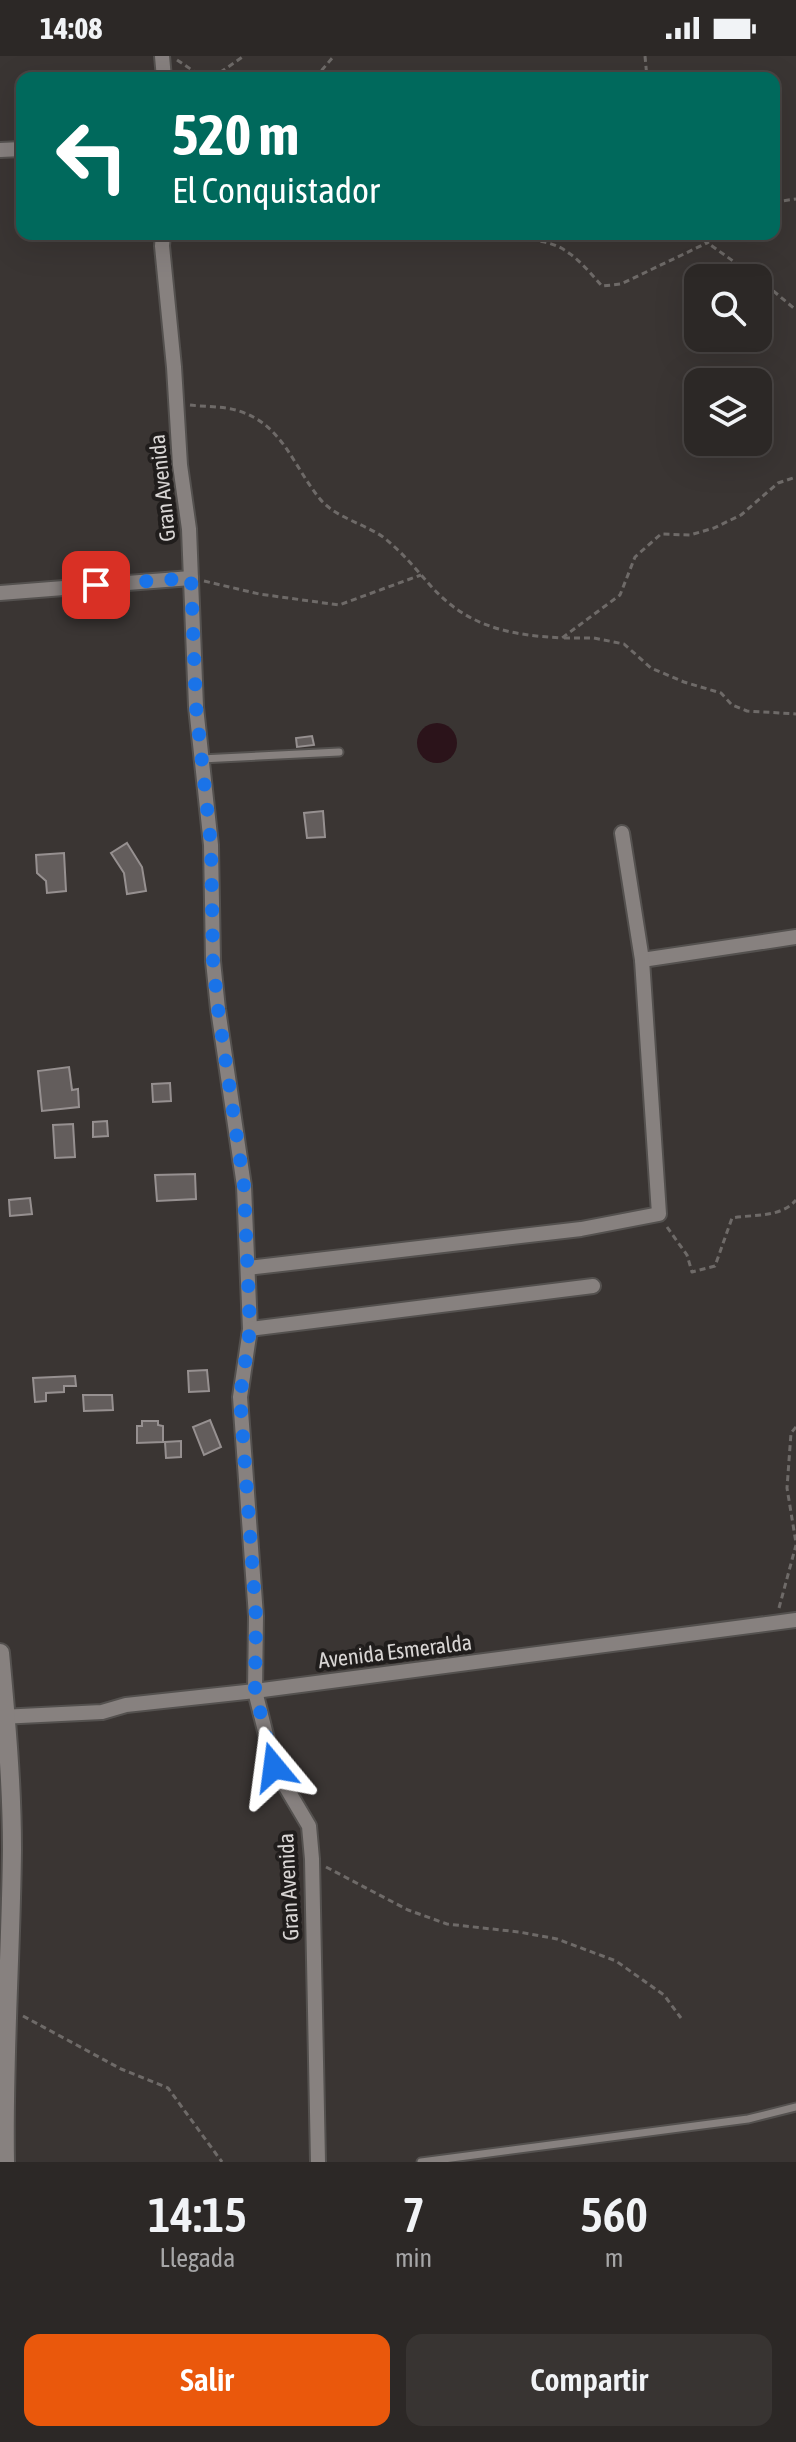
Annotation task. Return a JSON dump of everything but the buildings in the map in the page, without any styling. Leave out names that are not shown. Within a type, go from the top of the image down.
[{"type":"street","name":"Gran Avenida","points":[[162,240],[180,465],[189,529],[196,707],[211,845],[215,985],[244,1186],[250,1329],[240,1397],[256,1616],[255,1691],[274,1767],[309,1826],[318,2162]]},
{"type":"street","points":[[0,593],[191,578]]},
{"type":"street","points":[[248,1268],[581,1229],[659,1214],[642,960],[622,833]]},
{"type":"street","points":[[642,960],[796,937]]},
{"type":"street","points":[[250,1329],[593,1286]]},
{"type":"street","name":"Avenida Esmeralda","points":[[3,1717],[102,1712],[126,1705],[789,1621]]},
{"type":"street","points":[[0,1653],[12,1846],[9,2008],[2,2086],[5,2162]]},
{"type":"lane","points":[[201,759],[339,752]]},
{"type":"lane","points":[[421,2162],[748,2119],[796,2107]]},
{"type":"path","points":[[171,56],[195,72]]},
{"type":"path","points":[[221,72],[244,56]]},
{"type":"path","points":[[320,72],[334,56]]},
{"type":"path","points":[[516,240],[535,241],[564,249],[602,286],[621,284],[709,242]]},
{"type":"path","points":[[706,240],[739,264]]},
{"type":"path","points":[[772,290],[796,310]]},
{"type":"path","points":[[176,403],[239,411],[274,430],[322,501],[349,521],[381,536],[408,559],[453,609],[478,622],[503,632],[594,638],[624,644],[651,668],[721,693],[732,705],[747,711],[796,714]]},
{"type":"path","points":[[562,638],[620,595],[635,557],[661,534],[690,535],[714,528],[741,515],[778,483],[796,477]]},
{"type":"path","points":[[191,578],[259,594],[339,605],[421,575]]},
{"type":"path","points":[[659,1214],[687,1255],[692,1272],[715,1266],[732,1218],[775,1213],[790,1208],[796,1200]]},
{"type":"path","points":[[789,1621],[778,1612],[796,1544],[787,1488],[791,1433],[796,1427]]},
{"type":"path","points":[[312,1859],[408,1910],[447,1924],[557,1939],[616,1961],[664,1995],[681,2018]]},
{"type":"path","points":[[9,2008],[121,2069],[168,2088],[222,2162]]},
{"type":"shaded area","points":[[437,723],[451,729],[457,743],[451,757],[437,763],[423,757],[417,743],[423,729]]},
{"type":"route","points":[[96,585],[191,578],[196,707],[211,845],[213,961],[244,1186],[250,1329],[240,1397],[256,1616],[255,1691],[274,1767]]}]
